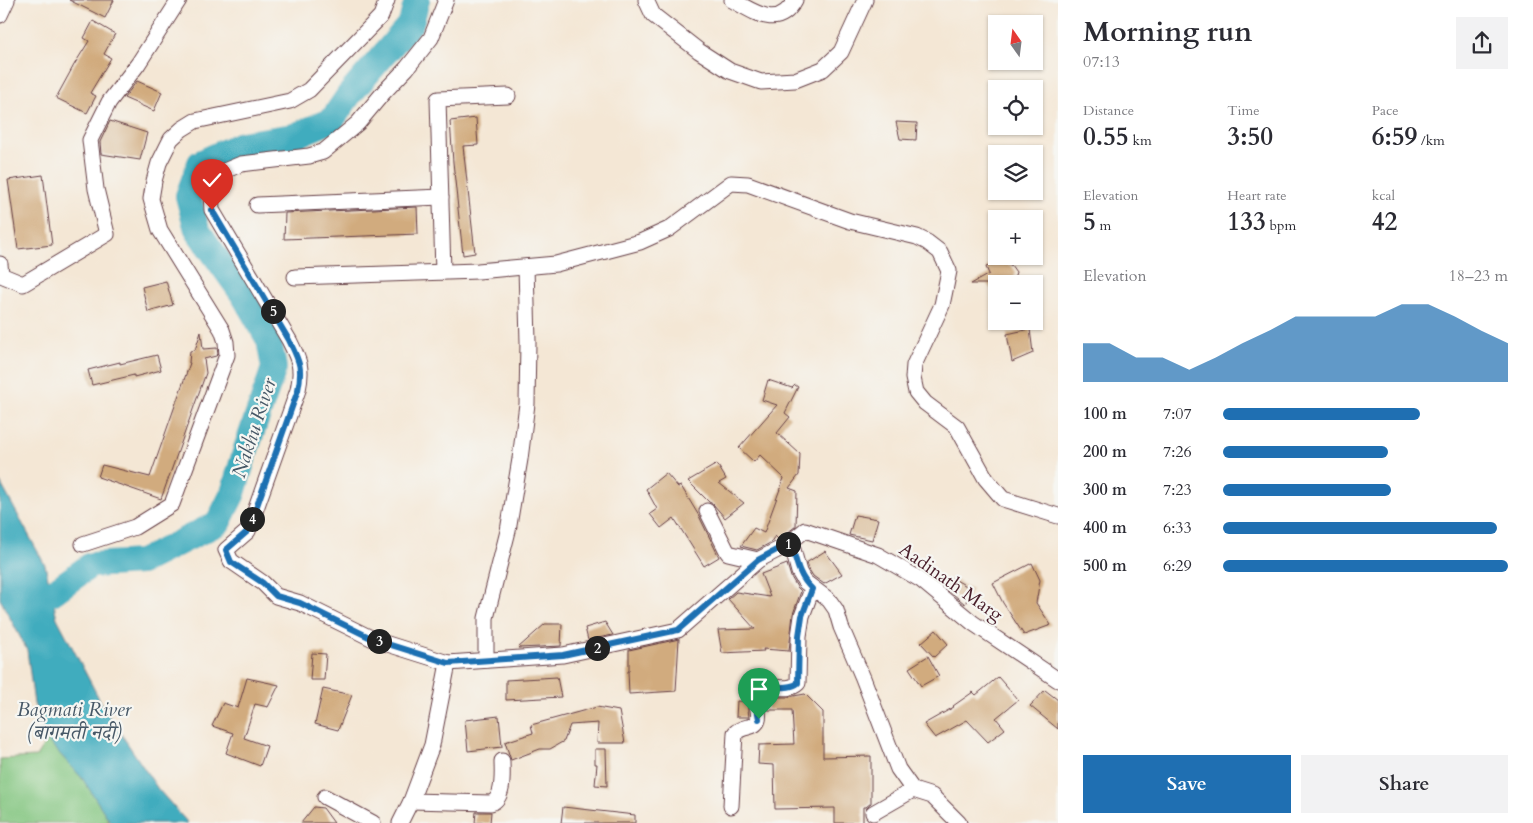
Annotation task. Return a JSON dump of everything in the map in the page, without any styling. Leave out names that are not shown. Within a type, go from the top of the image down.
[{"type":"street","points":[[0,15],[7,0]]},
{"type":"street","points":[[0,264],[1,275],[23,284],[107,234],[96,190],[90,140],[109,102],[138,64],[180,0]]},
{"type":"street","points":[[83,544],[135,527],[172,504],[227,355],[226,342],[222,330],[160,230],[152,199],[152,190],[159,163],[171,139],[195,121],[290,101],[309,90],[381,16],[388,0]]},
{"type":"street","points":[[446,0],[430,38],[407,68],[358,123],[323,152],[309,156],[241,164],[224,171],[215,179],[210,194],[212,210],[289,340],[299,360],[301,375],[298,390],[248,531],[226,550],[231,562],[263,583],[276,596],[300,603],[375,640],[448,663],[563,655],[678,630],[758,560],[789,544],[804,582],[829,600],[836,610],[841,627],[898,769],[913,790],[932,796],[959,823]]},
{"type":"street","points":[[646,0],[653,15],[699,51],[730,71],[761,82],[795,80],[823,69],[841,52],[865,0]]},
{"type":"street","points":[[732,0],[758,14],[775,18],[784,14],[795,0]]},
{"type":"street","points":[[443,272],[438,99],[508,96]]},
{"type":"street","points":[[295,277],[478,271],[556,264],[640,242],[670,229],[730,183],[748,184],[850,221],[917,237],[928,242],[940,252],[949,271],[942,305],[914,365],[913,378],[916,392],[925,403],[957,427],[986,478],[1003,499],[1058,516]]},
{"type":"street","points":[[257,205],[440,197]]},
{"type":"street","points":[[486,660],[486,618],[508,531],[527,404],[526,266]]},
{"type":"street","points":[[707,510],[728,553],[758,560]]},
{"type":"street","name":"Aadinath Marg","points":[[789,544],[805,530],[878,555],[921,580],[973,623],[1058,680]]},
{"type":"street","points":[[731,806],[735,733],[740,728],[753,726],[757,723],[759,719],[756,694],[759,689],[788,688],[798,683],[799,636],[802,616],[812,589]]},
{"type":"street","points":[[400,823],[411,801],[432,745],[448,663]]},
{"type":"street","points":[[411,801],[491,803],[496,801],[500,792],[502,761]]},
{"type":"street","points":[[873,814],[913,790]]},
{"type":"street","points":[[325,797],[373,823]]},
{"type":"green space","points":[[47,740],[91,790],[105,812],[109,823],[0,823],[0,759],[36,757]]},
{"type":"water","name":"Bagmati River (बागमती नदी)","points":[[0,482],[45,565],[57,618],[105,710],[158,789],[188,823],[111,823],[82,778],[47,740],[34,704],[27,650],[0,599]]},
{"type":"building","points":[[69,0],[114,0],[105,18]]},
{"type":"building","points":[[93,21],[115,34],[104,54],[111,58],[90,93],[96,96],[87,113],[56,98],[89,41],[84,38]]},
{"type":"building","points":[[137,81],[162,92],[154,111],[124,98]]},
{"type":"building","points":[[476,118],[478,145],[463,146],[475,253],[463,255],[450,121]]},
{"type":"building","points":[[110,121],[147,133],[140,160],[101,154],[100,142]]},
{"type":"building","points":[[896,122],[917,123],[916,140],[900,139]]},
{"type":"building","points":[[43,175],[52,245],[18,249],[8,180]]},
{"type":"building","points":[[417,207],[418,234],[284,239],[285,213]]},
{"type":"building","points":[[991,265],[1011,265],[1016,272],[1015,275],[988,275],[988,285],[971,284],[989,274],[986,267]]},
{"type":"building","points":[[166,281],[173,305],[148,312],[142,287]]},
{"type":"building","points":[[1030,330],[1033,353],[1012,362],[1007,334]]},
{"type":"building","points":[[201,332],[203,349],[217,348],[218,354],[204,359],[206,373],[161,499],[98,477],[102,465],[150,477],[190,363],[190,351],[195,350]]},
{"type":"building","points":[[157,355],[161,370],[92,385],[88,370]]},
{"type":"building","points":[[768,380],[792,388],[795,385],[798,387],[785,413],[790,417],[777,433],[800,454],[799,475],[789,488],[797,491],[796,526],[778,539],[775,536],[770,543],[757,550],[741,546],[754,528],[764,533],[784,478],[760,455],[754,462],[739,448],[777,405],[762,400]]},
{"type":"building","points":[[717,464],[726,479],[719,483],[744,503],[725,518],[688,481]]},
{"type":"building","points":[[666,473],[678,487],[681,486],[699,516],[719,557],[704,566],[674,518],[661,528],[650,514],[657,509],[646,489]]},
{"type":"building","points":[[855,515],[878,519],[872,540],[849,535]]},
{"type":"building","points":[[825,551],[842,574],[824,584],[813,576],[806,563]]},
{"type":"building","points":[[1032,563],[1040,580],[1036,603],[1051,625],[1024,635],[1003,603],[993,583]]},
{"type":"building","points":[[787,564],[791,577],[801,591],[793,614],[789,651],[763,649],[764,651],[722,653],[718,630],[755,629],[728,599],[736,592],[770,597],[761,574]]},
{"type":"building","points":[[952,578],[972,589],[965,604],[947,589]]},
{"type":"building","points":[[605,622],[613,635],[588,640],[585,628]]},
{"type":"building","points":[[545,624],[562,624],[561,646],[518,648]]},
{"type":"building","points":[[936,630],[948,644],[934,657],[921,643]]},
{"type":"building","points":[[679,639],[676,691],[629,694],[629,650]]},
{"type":"building","points":[[312,653],[326,654],[324,680],[310,680]]},
{"type":"building","points":[[928,656],[939,676],[921,686],[909,668]]},
{"type":"building","points":[[557,677],[561,697],[506,700],[506,680]]},
{"type":"building","points":[[998,677],[1018,700],[996,718],[1005,729],[988,742],[967,720],[935,738],[924,724],[954,707],[973,692],[976,695]]},
{"type":"building","points":[[247,678],[279,685],[268,707],[255,704],[244,738],[267,746],[260,766],[226,753],[233,733],[212,726],[223,703],[238,708]]},
{"type":"building","points":[[323,689],[352,695],[338,730],[315,724]]},
{"type":"building","points":[[1045,690],[1058,700],[1058,729],[1030,706]]},
{"type":"building","points":[[805,694],[823,712],[823,757],[871,756],[871,803],[863,807],[863,823],[835,823],[835,808],[775,809],[774,765],[758,764],[759,745],[794,744],[792,710],[768,710],[766,697],[788,697]]},
{"type":"building","points":[[737,701],[747,702],[749,717],[736,717]]},
{"type":"building","points":[[597,707],[619,711],[625,743],[597,743],[598,723],[570,725],[564,741],[550,749],[540,749],[511,760],[505,742],[533,733],[531,725]]},
{"type":"building","points":[[499,716],[502,747],[468,751],[465,720]]},
{"type":"building","points":[[595,749],[606,749],[607,786],[595,785],[597,764],[595,764]]},
{"type":"building","points":[[314,807],[323,808],[334,823],[301,823]]},
{"type":"building","points":[[563,807],[635,815],[635,823],[561,823]]},
{"type":"building","points":[[476,812],[491,812],[490,823],[475,823]]},
{"type":"waterway","name":"Nakhu River","points":[[27,598],[52,593],[91,565],[141,562],[218,523],[233,493],[274,368],[269,340],[244,296],[197,230],[188,196],[200,163],[241,144],[294,136],[332,120],[349,95],[411,23],[417,0]]},
{"type":"route","points":[[212,210],[289,340],[299,360],[301,375],[298,390],[248,531],[226,550],[231,562],[263,583],[276,596],[300,603],[375,640],[448,663],[563,655],[678,630],[758,560],[791,542],[799,572],[804,582],[812,589],[802,616],[799,636],[798,683],[788,688],[759,689],[756,694],[759,719]]}]
